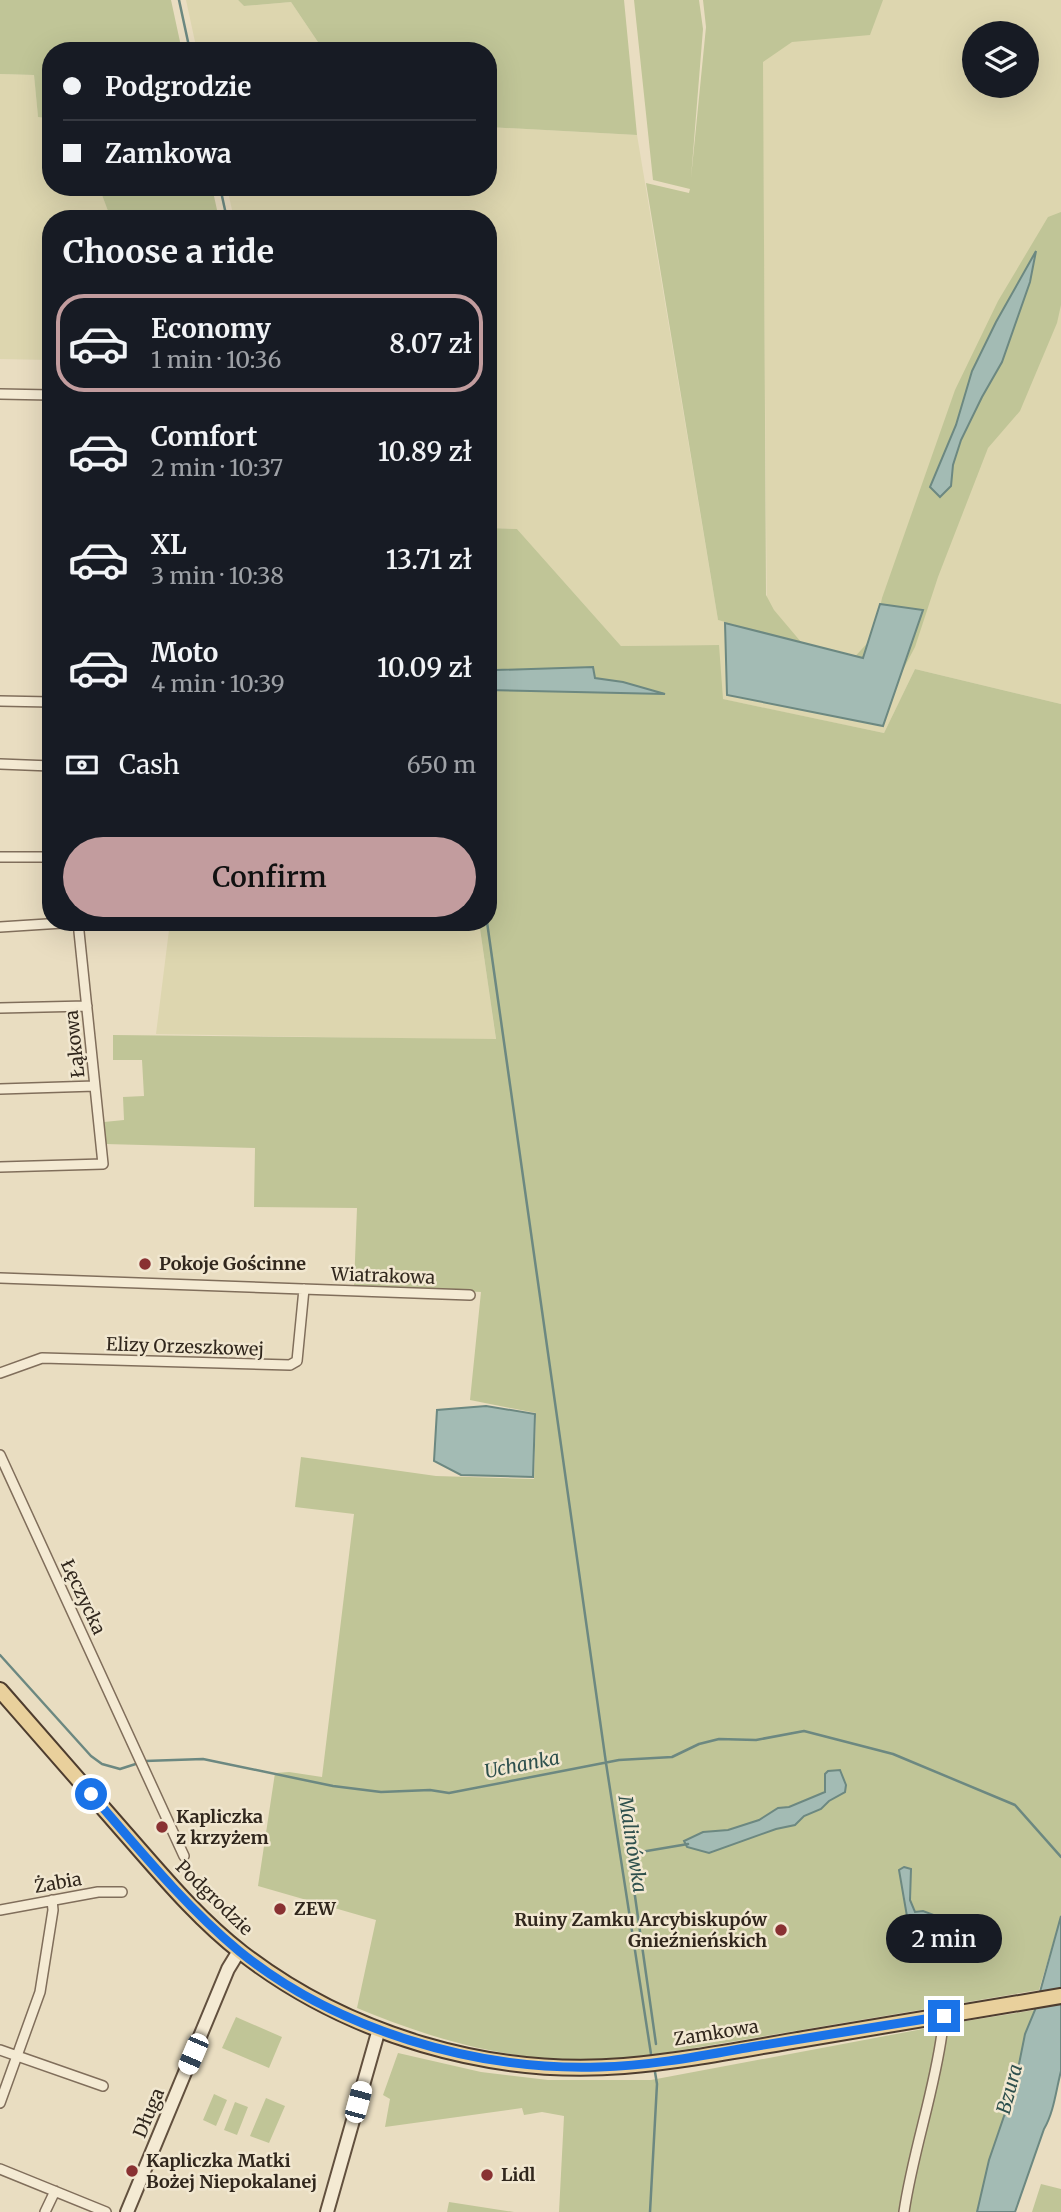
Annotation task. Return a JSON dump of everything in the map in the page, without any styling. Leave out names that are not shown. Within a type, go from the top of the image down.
[{"type":"main road","name":"Podgrodzie","points":[[0,1690],[186,1902],[239,1951],[312,1998],[379,2029]]},
{"type":"main road","name":"Zamkowa","points":[[379,2029],[428,2045],[486,2059],[538,2065],[600,2067],[650,2063],[1061,1996]]},
{"type":"street","points":[[0,394],[42,395]]},
{"type":"street","points":[[0,701],[42,702]]},
{"type":"street","points":[[0,764],[42,766]]},
{"type":"street","points":[[0,857],[42,857]]},
{"type":"street","points":[[0,927],[42,924]]},
{"type":"street","name":"Łąkowa","points":[[0,1167],[103,1164],[79,931]]},
{"type":"street","points":[[0,1008],[87,1006]]},
{"type":"street","points":[[0,1089],[95,1086]]},
{"type":"street","name":"Wiatrakowa","points":[[0,1278],[470,1295]]},
{"type":"street","name":"Elizy Orzeszkowej","points":[[0,1373],[42,1358],[290,1365],[297,1361],[304,1289]]},
{"type":"street","name":"Łęczycka","points":[[0,1455],[184,1856]]},
{"type":"street","name":"Żabia","points":[[0,1910],[98,1892],[122,1892]]},
{"type":"street","points":[[0,2103],[40,1992],[52,1900]]},
{"type":"street","name":"Długa","points":[[127,2212],[228,1969],[239,1951]]},
{"type":"street","points":[[327,2212],[379,2029]]},
{"type":"street","points":[[904,2212],[910,2174],[939,2058],[942,2033]]},
{"type":"street","points":[[0,2050],[103,2086]]},
{"type":"street","points":[[0,2169],[106,2212]]},
{"type":"street","points":[[45,2212],[55,2190]]},
{"type":"shaded area","points":[[186,0],[238,0],[244,6],[291,2],[318,42],[195,42]]},
{"type":"shaded area","points":[[873,0],[1061,0],[1061,704],[915,669],[884,733],[722,699],[718,645],[621,646],[517,529],[497,528],[497,210],[232,210],[229,196],[497,196],[497,127],[637,135],[718,620],[767,632],[762,16]]},
{"type":"shaded area","points":[[0,74],[34,75],[38,117],[42,118],[42,196],[102,196],[108,210],[42,210],[42,360],[0,359]]},
{"type":"shaded area","points":[[169,931],[480,931],[496,1040],[156,1034]]},
{"type":"green space","points":[[0,0],[171,0],[180,42],[42,42],[42,118],[38,117],[34,75],[0,74]]},
{"type":"green space","points":[[238,0],[624,0],[637,135],[497,127],[497,42],[318,42],[291,2],[244,6]]},
{"type":"green space","points":[[634,0],[699,0],[703,29],[691,178],[706,27],[703,0],[883,0],[870,35],[792,42],[763,62],[766,595],[774,610],[801,642],[849,663],[874,636],[882,598],[955,390],[998,301],[1048,217],[1061,212],[1061,305],[1057,323],[1020,411],[988,448],[938,577],[915,647],[882,710],[730,686],[725,622],[718,620],[646,183],[689,193],[690,189],[653,180]]},
{"type":"green space","points":[[102,196],[214,196],[217,210],[108,210]]},
{"type":"green space","points":[[497,528],[517,529],[621,646],[719,645],[723,699],[884,733],[915,669],[1061,704],[1061,1916],[1039,1990],[646,2056],[592,2060],[532,2057],[443,2039],[357,2008],[376,1920],[258,1886],[275,1773],[289,1772],[322,1777],[354,1514],[295,1507],[301,1457],[436,1476],[534,1479],[536,1413],[470,1400],[481,1292],[354,1286],[357,1208],[254,1207],[255,1148],[105,1144],[104,1122],[124,1120],[123,1097],[144,1096],[142,1060],[113,1060],[113,1035],[496,1039],[480,931],[497,931]]},
{"type":"green space","points":[[1035,2010],[1025,2034],[1015,2084],[989,2160],[977,2212],[559,2212],[564,2116],[542,2112],[524,2115],[522,2108],[385,2127],[390,2099],[383,2095],[398,2053],[481,2072],[548,2080],[651,2080]]},
{"type":"green space","points":[[236,2017],[282,2037],[269,2068],[222,2048]]},
{"type":"green space","points":[[214,2094],[227,2100],[216,2126],[203,2120]]},
{"type":"green space","points":[[266,2098],[285,2106],[269,2143],[250,2136]]},
{"type":"green space","points":[[235,2102],[248,2107],[237,2135],[224,2130]]},
{"type":"green space","points":[[1041,2184],[1061,2189],[1061,2212],[1032,2212]]},
{"type":"green space","points":[[449,2202],[514,2212],[447,2212]]},
{"type":"water","points":[[1036,251],[1030,282],[1002,362],[961,440],[953,465],[951,486],[940,497],[930,487],[956,425],[972,371]]},
{"type":"water","points":[[880,604],[923,610],[883,726],[727,695],[725,623],[863,658]]},
{"type":"water","points":[[593,667],[595,678],[623,682],[665,694],[497,690],[497,670]]},
{"type":"water","points":[[486,1406],[535,1414],[533,1477],[461,1475],[434,1461],[437,1410]]},
{"type":"water","points":[[840,1770],[846,1785],[845,1792],[821,1809],[804,1816],[795,1825],[709,1853],[687,1847],[684,1841],[703,1832],[728,1830],[759,1820],[778,1808],[789,1807],[825,1792],[825,1774],[828,1771]]},
{"type":"water","points":[[904,1867],[911,1869],[910,1900],[915,1912],[923,1911],[939,1917],[940,1931],[933,1941],[916,1935],[909,1928],[899,1870]]},
{"type":"water","points":[[1061,1916],[1061,2071],[1052,2108],[1015,2212],[977,2212],[989,2160],[1015,2084],[1025,2034],[1035,2010]]},
{"type":"waterway","points":[[179,0],[188,42]]},
{"type":"waterway","points":[[222,196],[225,210]]},
{"type":"waterway","points":[[488,931],[606,1763],[651,2054]]},
{"type":"waterway","name":"Uchanka","points":[[0,1655],[91,1756],[102,1764],[120,1769],[145,1761],[203,1759],[333,1786],[381,1792],[430,1790],[449,1793],[619,1760],[672,1757],[699,1744],[719,1739],[756,1740],[804,1731],[893,1754],[1015,1805],[1061,1857]]},
{"type":"waterway","points":[[656,2044],[629,1854],[688,1844]]},
{"type":"waterway","name":"Malinówka","points":[[650,2212],[657,2084],[655,2072]]},
{"type":"place","name":"Pokoje Gościnne","points":[[145,1264]]},
{"type":"place","name":"Kapliczka z krzyżem","points":[[162,1827]]},
{"type":"place","name":"ZEW","points":[[280,1909]]},
{"type":"place","name":"Ruiny Zamku Arcybiskupów Gnieźnieńskich","points":[[781,1930]]},
{"type":"place","name":"Kapliczka Matki Bożej Niepokalanej","points":[[132,2171]]},
{"type":"place","name":"Lidl","points":[[487,2175]]},
{"type":"route","points":[[91,1794],[186,1902],[245,1955],[284,1982],[354,2018],[402,2038],[445,2050],[510,2063],[570,2067],[622,2066],[681,2059],[944,2016]]},
{"type":"water label","name":"Bzura","points":[[1009,2089]]}]
